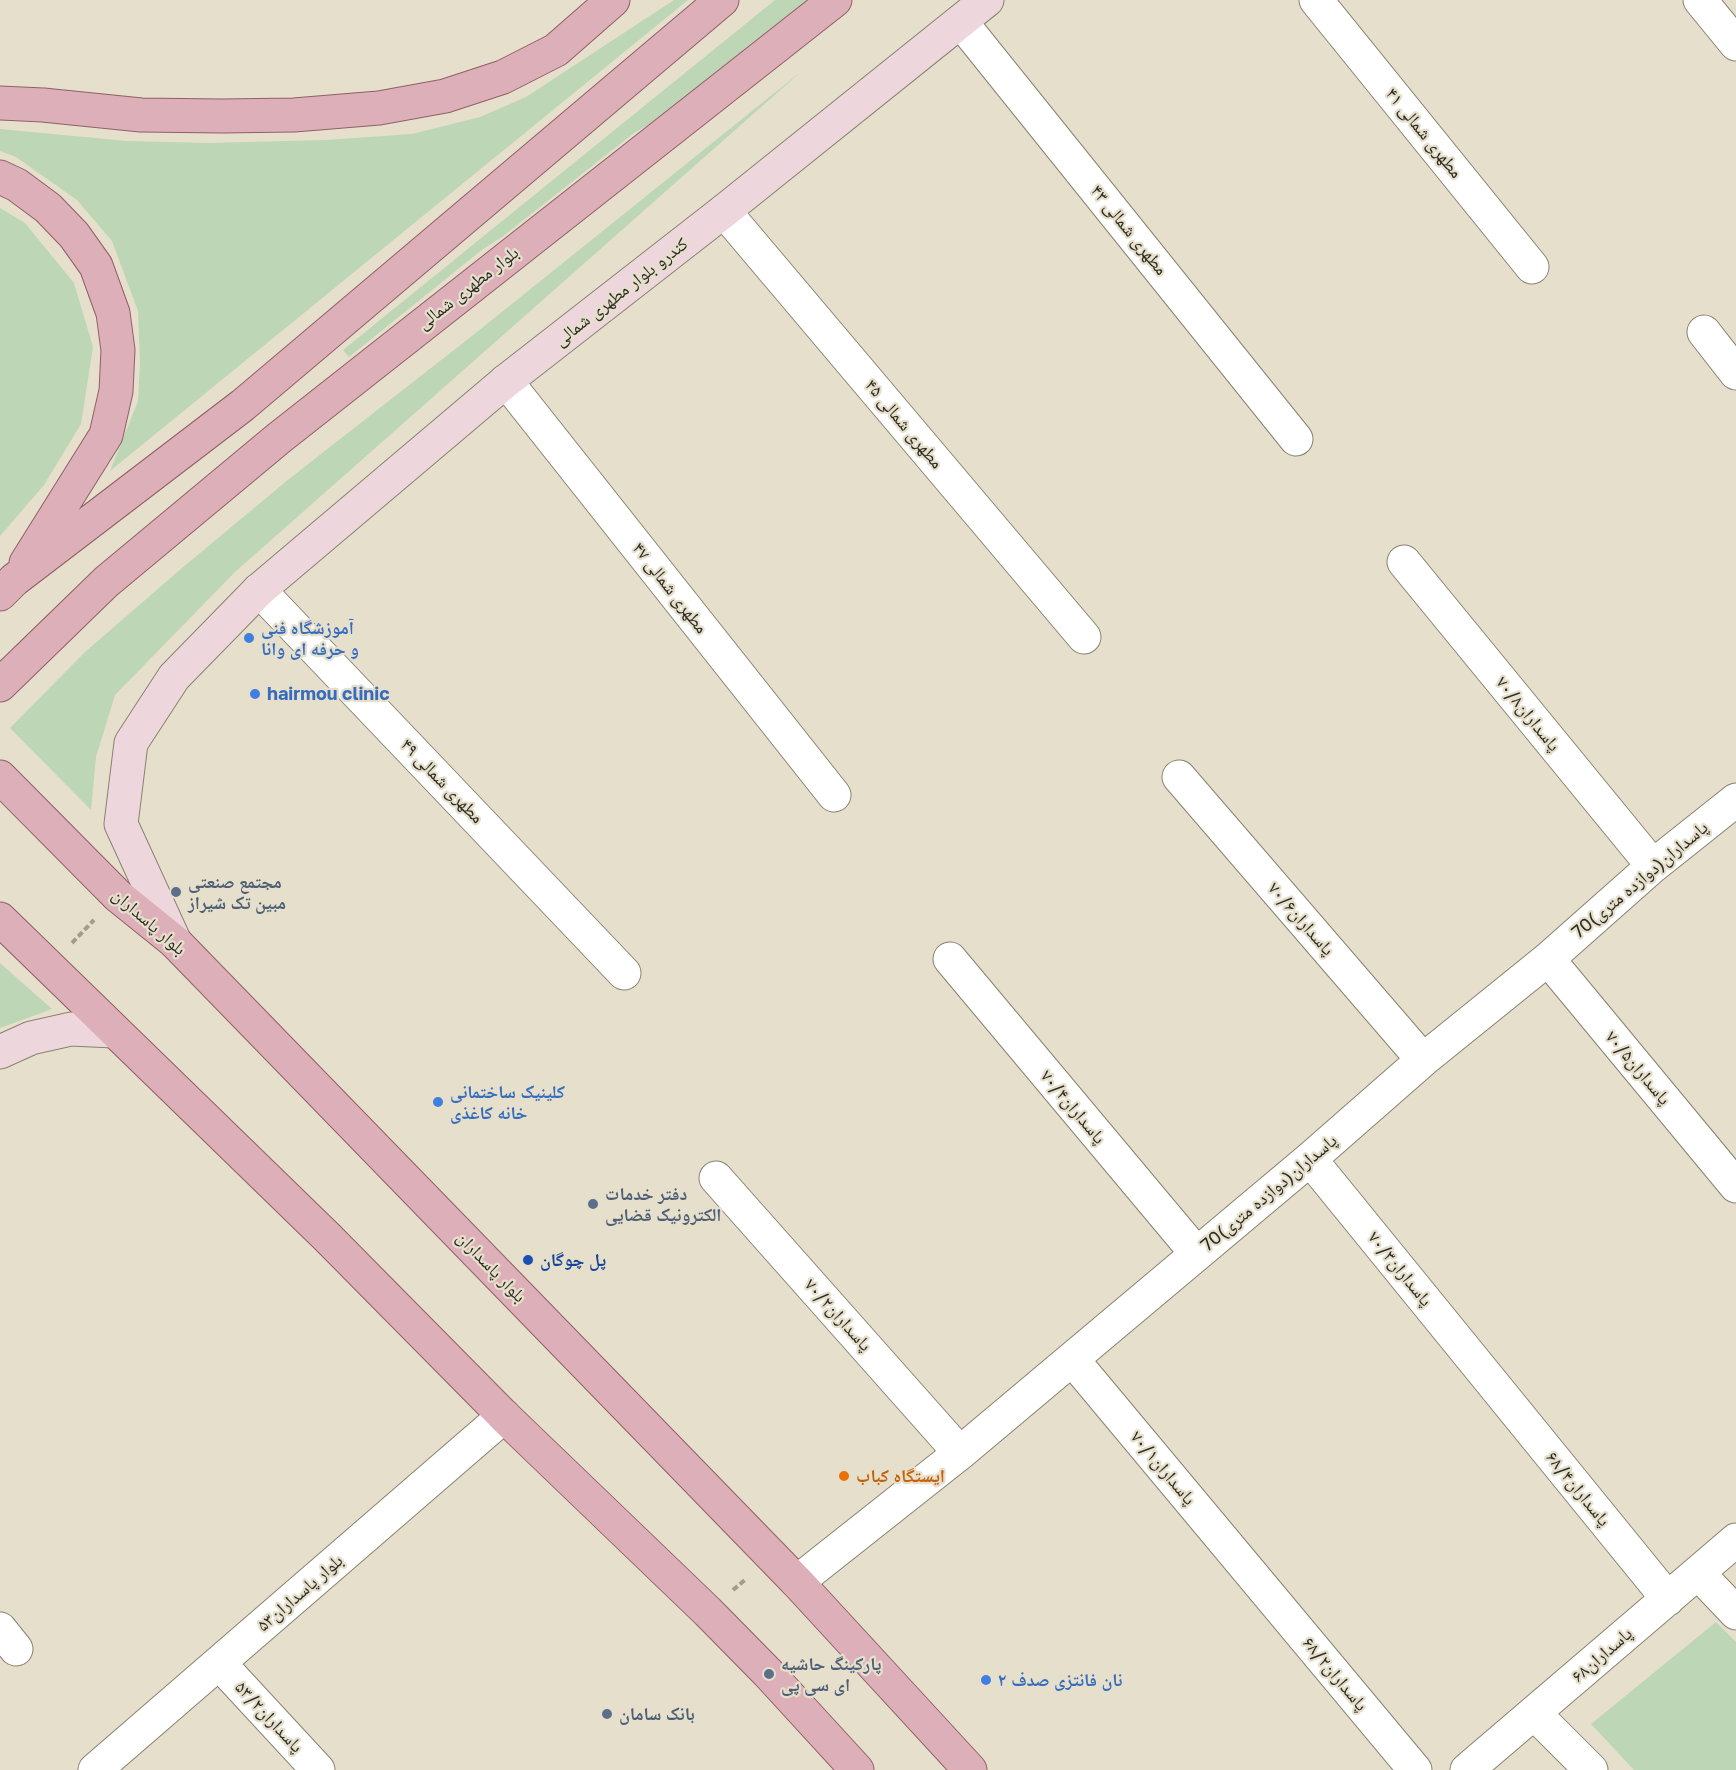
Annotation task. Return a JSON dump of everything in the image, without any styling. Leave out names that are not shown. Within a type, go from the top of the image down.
[{"type":"main road","points":[[0,103],[141,115],[294,115],[380,108],[445,96],[503,77],[556,50],[613,0]]},
{"type":"main road","points":[[7,587],[243,405],[722,0]]},
{"type":"main road","name":"بلوار مطهری شمالی","points":[[0,685],[106,582],[279,438],[835,0]]},
{"type":"main road","name":"کندرو بلوار مطهری شمالی","points":[[175,942],[121,824],[131,743],[174,677],[259,590],[506,381],[724,211],[987,0]]},
{"type":"main road","points":[[0,177],[17,185],[48,208],[74,235],[96,266],[113,313],[118,350],[116,391],[106,435],[7,587]]},
{"type":"main road","name":"بلوار پاسداران","points":[[0,777],[118,896],[175,942],[797,1582],[970,1770]]},
{"type":"main road","points":[[0,919],[327,1237],[504,1416],[708,1612],[769,1674],[857,1770]]},
{"type":"main road","points":[[0,1052],[31,1038],[71,1029],[114,1031]]},
{"type":"street","name":"۴۱ مطهرى شمالى","points":[[1316,0],[1532,267]]},
{"type":"street","points":[[1700,0],[1736,44]]},
{"type":"street","name":"مطهرى شمالى ۴۳","points":[[961,22],[1296,439]]},
{"type":"street","name":"مطهرى شمالى ۴۵","points":[[724,211],[1084,637]]},
{"type":"street","points":[[1704,332],[1736,373]]},
{"type":"street","name":"مطهرى شمالى ۴۷","points":[[506,381],[834,795]]},
{"type":"street","name":"پاسداران۷۰/۸","points":[[1404,562],[1653,866]]},
{"type":"street","name":"مطهرى شمالى ۴۹","points":[[259,590],[624,973]]},
{"type":"street","name":"پاسداران۷۰/۶","points":[[1179,777],[1423,1060]]},
{"type":"street","name":"70پاسداران(دوازده متری)","points":[[797,1582],[960,1453],[1310,1159],[1423,1060],[1548,959],[1653,866],[1736,800]]},
{"type":"street","name":"پاسداران۷۰/۴","points":[[950,959],[1197,1254]]},
{"type":"street","name":"پاسداران۷۰/۵","points":[[1548,959],[1732,1181]]},
{"type":"street","name":"پاسداران۷۰/۳","points":[[1310,1159],[1489,1379]]},
{"type":"street","name":"پاسداران۷۰/۲","points":[[716,1178],[960,1453]]},
{"type":"street","name":"پاسداران۷۰/۱","points":[[1072,1359],[1255,1577]]},
{"type":"street","name":"پاسداران۶۸/۴","points":[[1489,1379],[1668,1599]]},
{"type":"street","name":"بلوار پاسداران۵۳","points":[[96,1770],[504,1416]]},
{"type":"street","name":"پاسداران۶۸","points":[[1467,1770],[1736,1540]]},
{"type":"street","points":[[1698,1573],[1736,1613]]},
{"type":"street","name":"پاسداران۶۸/۲","points":[[1255,1577],[1415,1770]]},
{"type":"street","name":"پاسداران۵۳/۲","points":[[220,1664],[318,1770]]},
{"type":"street","points":[[1534,1713],[1591,1770]]},
{"type":"path","points":[[48,966],[118,896]]},
{"type":"path","points":[[708,1612],[771,1555]]},
{"type":"green space","points":[[674,0],[688,0],[110,471],[138,401],[140,363],[138,311],[112,241],[77,200],[16,157],[0,151],[0,129],[127,141],[209,143],[326,140],[412,134],[480,117],[526,97]]},
{"type":"green space","points":[[775,0],[807,0],[651,123],[634,133],[502,237],[483,249],[349,357],[343,350]]},
{"type":"green space","points":[[803,70],[235,572],[115,695],[96,757],[91,810],[10,728],[85,652],[289,479],[477,332]]},
{"type":"green space","points":[[0,208],[25,223],[74,283],[93,347],[81,424],[44,485],[0,536]]},
{"type":"green space","points":[[0,963],[52,1009],[0,1028]]},
{"type":"green space","points":[[1716,1622],[1736,1642],[1736,1770],[1634,1770],[1591,1724]]},
{"type":"place","name":"آموزشگاه فنی و حرفه ای وانا","points":[[249,638]]},
{"type":"place","name":"hairmou clinic","points":[[255,694]]},
{"type":"place","name":"مجتمع صنعتی مبین تک شیراز","points":[[176,892]]},
{"type":"place","name":"کلینیک ساختمانی خانه کاغذی","points":[[438,1102]]},
{"type":"place","name":"دفتر خدمات الکترونیک قضایی","points":[[593,1204]]},
{"type":"place","name":"پل چوگان","points":[[528,1260]]},
{"type":"place","name":"ایستگاه کباب","points":[[844,1476]]},
{"type":"place","name":"پارکینگ حاشیه ای سی پی","points":[[769,1674]]},
{"type":"place","name":"نان فانتزی صدف ۲","points":[[986,1680]]},
{"type":"place","name":"بانک سامان","points":[[607,1714]]}]
